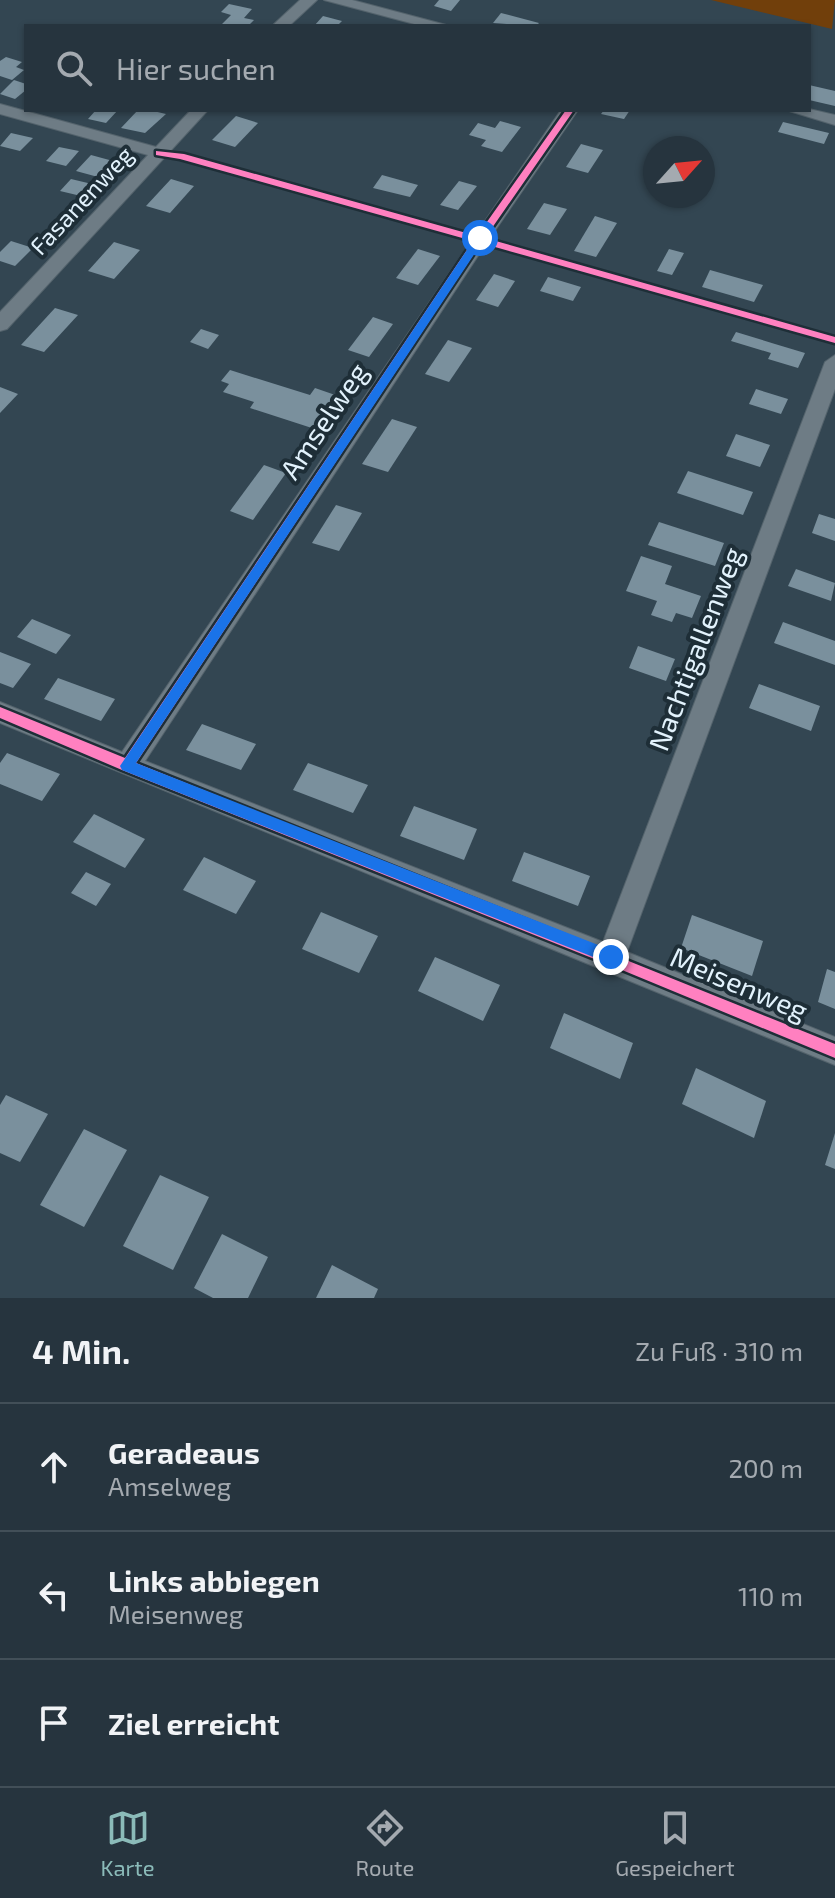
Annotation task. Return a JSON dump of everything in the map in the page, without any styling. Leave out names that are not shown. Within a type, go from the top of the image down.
[{"type":"street","points":[[282,24],[309,0]]},
{"type":"street","points":[[332,0],[434,24]]},
{"type":"street","points":[[0,109],[159,153]]},
{"type":"street","name":"Fasanenweg","points":[[0,324],[198,112]]},
{"type":"street","name":"Amselweg","points":[[127,766],[480,238],[569,112]]},
{"type":"street","points":[[802,112],[835,120]]},
{"type":"street","name":"Nachtigallenweg","points":[[611,957],[835,362]]},
{"type":"street","name":"Meisenweg","points":[[0,712],[127,766],[611,957],[835,1051]]},
{"type":"shaded area","points":[[711,0],[835,0],[832,29]]},
{"type":"building","points":[[439,0],[460,0],[451,11],[434,6]]},
{"type":"building","points":[[229,4],[252,9],[244,18],[254,20],[250,24],[222,24],[231,15],[221,12]]},
{"type":"building","points":[[501,13],[539,23],[507,24],[493,23]]},
{"type":"building","points":[[323,16],[342,21],[339,24],[316,24]]},
{"type":"building","points":[[6,57],[22,62],[16,67],[24,70],[12,80],[0,76],[0,61]]},
{"type":"building","points":[[14,80],[24,83],[24,92],[15,99],[0,94]]},
{"type":"building","points":[[811,85],[835,91],[835,106],[811,100]]},
{"type":"building","points":[[94,112],[116,112],[106,123],[88,119]]},
{"type":"building","points":[[136,112],[166,114],[145,133],[121,128]]},
{"type":"building","points":[[602,112],[629,112],[624,119],[601,114]]},
{"type":"building","points":[[236,116],[258,123],[235,147],[212,140]]},
{"type":"building","points":[[500,121],[521,127],[502,152],[481,146],[486,140],[469,135],[478,123],[495,128]]},
{"type":"building","points":[[783,122],[829,133],[824,144],[778,132]]},
{"type":"building","points":[[11,133],[33,138],[20,151],[0,146]]},
{"type":"building","points":[[581,144],[603,150],[588,173],[566,167]]},
{"type":"building","points":[[59,147],[79,151],[66,166],[46,161]]},
{"type":"building","points":[[91,155],[113,161],[98,177],[76,171]]},
{"type":"building","points":[[382,175],[418,185],[410,197],[373,188]]},
{"type":"building","points":[[71,179],[92,184],[81,196],[60,191]]},
{"type":"building","points":[[171,179],[194,186],[170,213],[146,206]]},
{"type":"building","points":[[459,181],[477,186],[458,210],[440,205]]},
{"type":"building","points":[[544,203],[567,209],[550,235],[527,229]]},
{"type":"building","points":[[595,216],[617,223],[596,257],[574,251]]},
{"type":"building","points":[[11,241],[33,248],[15,266],[0,261],[0,252]]},
{"type":"building","points":[[114,242],[140,250],[114,279],[88,271]]},
{"type":"building","points":[[418,249],[440,256],[418,285],[396,278]]},
{"type":"building","points":[[669,249],[684,253],[672,275],[657,271]]},
{"type":"building","points":[[710,270],[763,285],[754,302],[702,287]]},
{"type":"building","points":[[494,274],[515,281],[498,307],[476,300]]},
{"type":"building","points":[[548,277],[581,287],[573,301],[540,291]]},
{"type":"building","points":[[55,308],[78,315],[44,352],[21,345]]},
{"type":"building","points":[[373,317],[393,324],[369,357],[348,350]]},
{"type":"building","points":[[201,329],[219,335],[208,349],[190,342]]},
{"type":"building","points":[[736,332],[805,353],[798,368],[768,359],[771,353],[731,341]]},
{"type":"building","points":[[448,340],[472,348],[449,382],[425,374]]},
{"type":"building","points":[[230,370],[310,395],[315,388],[341,397],[318,430],[250,408],[254,402],[223,392],[229,384],[221,381]]},
{"type":"building","points":[[0,387],[18,394],[0,413]]},
{"type":"building","points":[[756,389],[788,399],[781,414],[749,404]]},
{"type":"building","points":[[392,419],[417,427],[388,472],[362,464]]},
{"type":"building","points":[[736,434],[770,445],[760,467],[726,456]]},
{"type":"building","points":[[264,465],[286,473],[253,520],[230,511]]},
{"type":"building","points":[[688,471],[753,492],[743,515],[677,493]]},
{"type":"building","points":[[336,505],[362,513],[339,551],[312,543]]},
{"type":"building","points":[[819,514],[835,519],[835,541],[812,533]]},
{"type":"building","points":[[659,522],[724,543],[715,566],[648,545]]},
{"type":"building","points":[[641,556],[672,566],[665,584],[701,596],[692,618],[676,613],[672,622],[651,615],[657,601],[626,591]]},
{"type":"building","points":[[796,569],[835,583],[831,601],[788,586]]},
{"type":"building","points":[[32,619],[71,635],[56,654],[17,637]]},
{"type":"building","points":[[783,622],[835,641],[835,665],[774,643]]},
{"type":"building","points":[[638,646],[675,659],[666,681],[629,668]]},
{"type":"building","points":[[0,652],[31,664],[13,688],[0,683]]},
{"type":"building","points":[[58,678],[115,699],[101,721],[44,699]]},
{"type":"building","points":[[759,684],[820,706],[811,731],[749,708]]},
{"type":"building","points":[[202,724],[256,744],[241,770],[186,750]]},
{"type":"building","points":[[7,753],[60,774],[42,801],[0,784],[0,763]]},
{"type":"building","points":[[308,763],[368,785],[353,813],[293,790]]},
{"type":"building","points":[[414,806],[477,829],[464,860],[400,836]]},
{"type":"building","points":[[94,814],[145,839],[125,868],[73,842]]},
{"type":"building","points":[[524,852],[590,876],[578,906],[512,881]]},
{"type":"building","points":[[204,857],[256,881],[236,914],[183,890]]},
{"type":"building","points":[[86,872],[111,884],[96,906],[71,893]]},
{"type":"building","points":[[321,912],[378,936],[359,973],[302,949]]},
{"type":"building","points":[[692,915],[763,941],[752,976],[681,948]]},
{"type":"building","points":[[435,957],[500,985],[483,1021],[418,991]]},
{"type":"building","points":[[827,969],[835,972],[835,1009],[818,1002]]},
{"type":"building","points":[[564,1013],[633,1043],[620,1079],[550,1048]]},
{"type":"building","points":[[696,1068],[766,1101],[754,1138],[682,1104]]},
{"type":"building","points":[[6,1095],[48,1114],[20,1162],[0,1153],[0,1105]]},
{"type":"building","points":[[84,1129],[127,1150],[84,1227],[40,1205]]},
{"type":"building","points":[[835,1133],[835,1169],[825,1165]]},
{"type":"building","points":[[160,1175],[209,1197],[173,1270],[123,1246]]},
{"type":"building","points":[[222,1234],[268,1257],[248,1298],[213,1298],[194,1288]]},
{"type":"building","points":[[332,1265],[378,1289],[374,1298],[316,1298]]},
{"type":"cycle path","points":[[127,766],[480,238],[569,112]]},
{"type":"cycle path","points":[[159,153],[181,156],[835,340]]},
{"type":"cycle path","points":[[0,712],[835,1051]]},
{"type":"route","points":[[480,238],[127,766],[611,957]]}]
